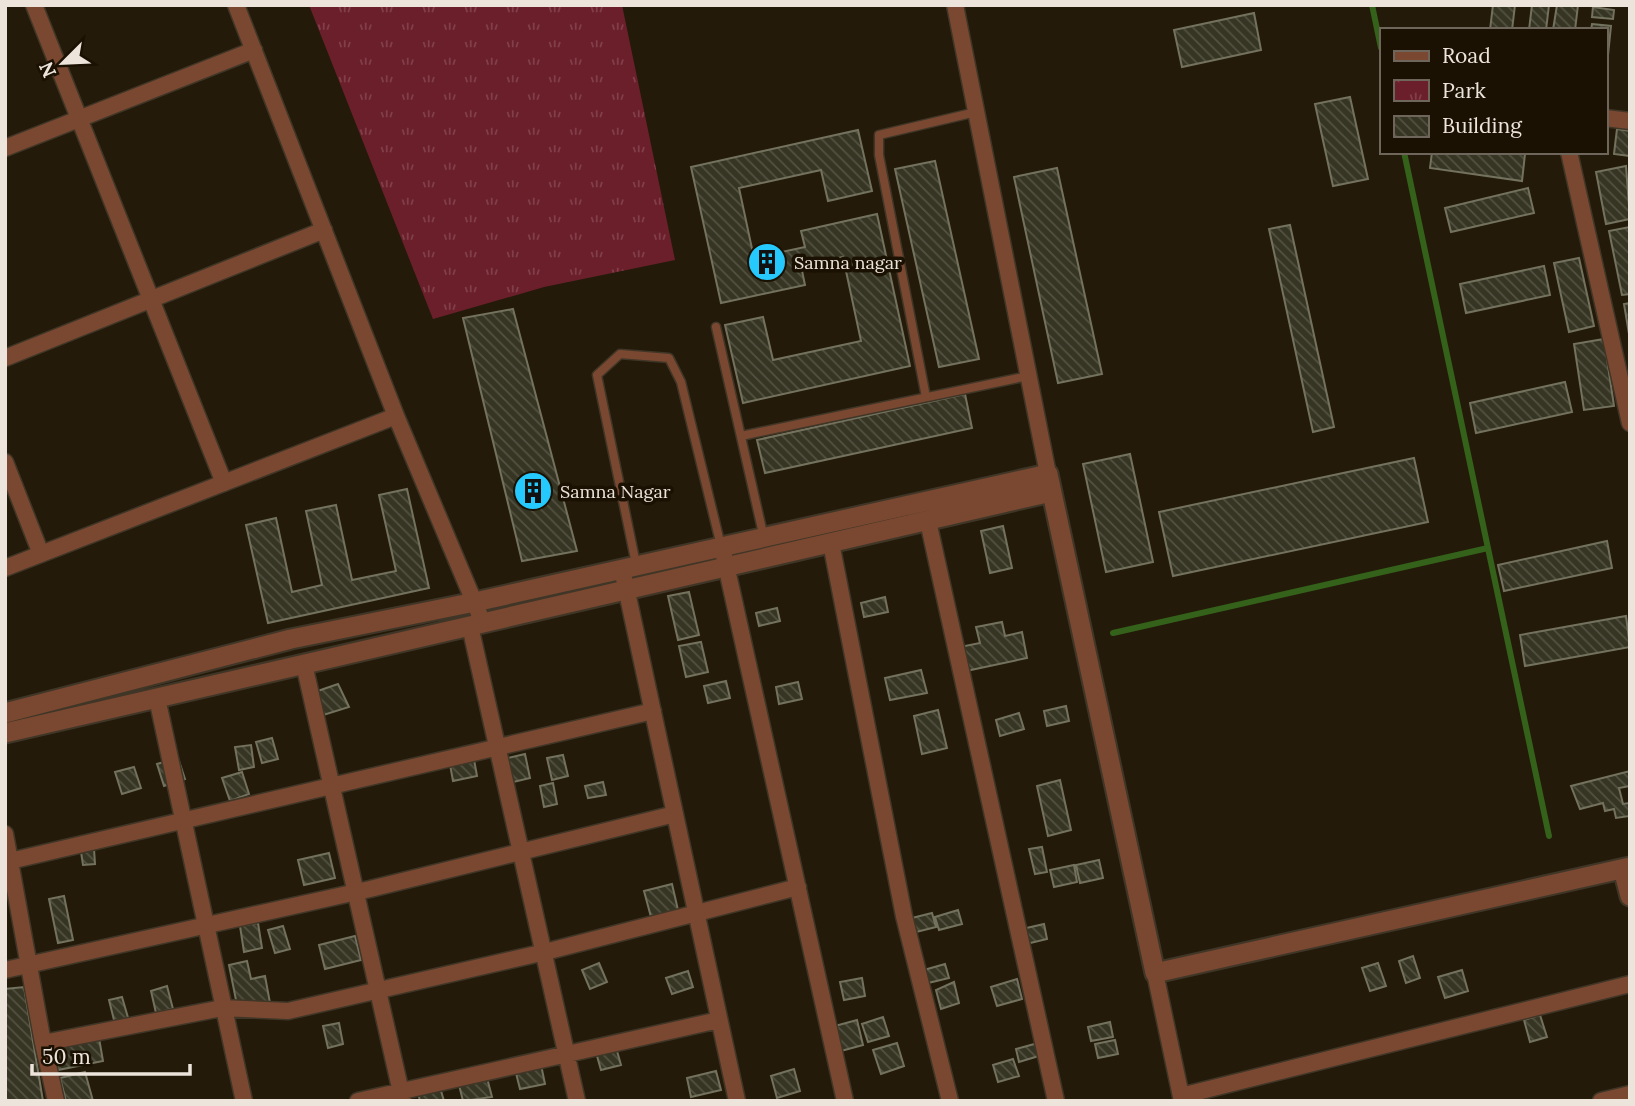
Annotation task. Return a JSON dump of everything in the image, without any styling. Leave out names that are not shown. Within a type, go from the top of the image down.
[{"type":"street","points":[[34,5],[223,483]]},
{"type":"street","points":[[236,5],[396,416],[475,602],[476,624],[498,747],[577,1101]]},
{"type":"street","points":[[955,5],[1049,483],[1182,1098],[1630,984]]},
{"type":"street","points":[[5,148],[254,50]]},
{"type":"street","points":[[1607,118],[1630,121]]},
{"type":"street","points":[[1570,154],[1623,367],[1630,423]]},
{"type":"street","points":[[5,358],[324,230]]},
{"type":"street","points":[[5,568],[396,416]]},
{"type":"street","points":[[5,461],[41,554]]},
{"type":"street","points":[[5,733],[928,521],[1049,483]]},
{"type":"street","points":[[5,713],[291,639],[475,602],[764,538],[1049,483]]},
{"type":"street","points":[[928,521],[1056,1101]]},
{"type":"street","points":[[831,543],[904,916],[950,1101]]},
{"type":"street","points":[[722,547],[845,1101]]},
{"type":"street","points":[[629,568],[626,590],[737,1101]]},
{"type":"street","points":[[304,664],[402,1096]]},
{"type":"street","points":[[157,698],[244,1101]]},
{"type":"street","points":[[10,861],[653,711]]},
{"type":"street","points":[[5,970],[355,892],[675,814]]},
{"type":"street","points":[[5,834],[56,1101]]},
{"type":"street","points":[[1155,973],[1626,868],[1630,897]]},
{"type":"street","points":[[43,1043],[222,1008],[288,1011],[545,953],[798,887]]},
{"type":"street","points":[[358,1101],[402,1096],[566,1054],[719,1020]]},
{"type":"street","points":[[1601,1101],[1630,1094]]},
{"type":"lane","points":[[926,397],[880,155],[879,135],[894,129],[976,112]]},
{"type":"lane","points":[[716,327],[764,538]]},
{"type":"lane","points":[[629,568],[631,551],[597,375],[620,354],[669,358],[681,382],[722,547]]},
{"type":"lane","points":[[741,436],[1028,376]]},
{"type":"green space","points":[[309,5],[622,5],[675,260],[544,287],[433,319]]},
{"type":"building","points":[[1493,5],[1515,5],[1512,28],[1490,28]]},
{"type":"building","points":[[1532,5],[1549,5],[1546,28],[1529,28]]},
{"type":"building","points":[[1557,5],[1578,5],[1575,28],[1553,28]]},
{"type":"building","points":[[1593,7],[1614,10],[1613,19],[1592,17]]},
{"type":"building","points":[[1254,13],[1261,50],[1182,67],[1174,30]]},
{"type":"building","points":[[1592,24],[1611,26],[1608,55],[1607,28],[1591,28]]},
{"type":"building","points":[[1350,97],[1368,179],[1333,186],[1315,104]]},
{"type":"building","points":[[1617,129],[1630,131],[1630,156],[1614,154]]},
{"type":"building","name":"Samna nagar","points":[[858,130],[872,191],[828,201],[821,170],[739,188],[754,258],[805,247],[801,231],[877,214],[910,366],[743,403],[725,325],[763,317],[773,360],[861,341],[843,257],[801,266],[805,285],[721,303],[691,167]]},
{"type":"building","points":[[1432,154],[1525,154],[1522,181],[1430,168]]},
{"type":"building","points":[[935,161],[979,359],[939,367],[895,169]]},
{"type":"building","points":[[1626,166],[1630,219],[1606,224],[1596,172]]},
{"type":"building","points":[[1057,168],[1102,374],[1058,383],[1014,177]]},
{"type":"building","points":[[1528,188],[1534,213],[1451,232],[1445,208]]},
{"type":"building","points":[[1290,225],[1334,427],[1313,432],[1269,229]]},
{"type":"building","points":[[1630,227],[1630,294],[1622,295],[1609,231]]},
{"type":"building","points":[[1579,258],[1594,326],[1569,332],[1554,263]]},
{"type":"building","points":[[1544,266],[1550,295],[1466,313],[1460,284]]},
{"type":"building","points":[[1630,303],[1630,340],[1624,304]]},
{"type":"building","name":"Samna Nagar","points":[[513,309],[577,551],[522,561],[463,318]]},
{"type":"building","points":[[1604,339],[1614,406],[1584,410],[1574,344]]},
{"type":"building","points":[[1565,382],[1572,412],[1476,433],[1470,403]]},
{"type":"building","points":[[965,394],[972,428],[765,473],[757,440]]},
{"type":"building","points":[[1130,454],[1153,562],[1106,572],[1083,464]]},
{"type":"building","points":[[1414,458],[1428,522],[1173,576],[1159,512]]},
{"type":"building","points":[[407,489],[429,588],[268,623],[246,525],[276,518],[292,592],[322,585],[306,511],[336,505],[352,580],[396,571],[379,495]]},
{"type":"building","points":[[1003,526],[1012,568],[990,573],[981,531]]},
{"type":"building","points":[[1607,541],[1612,568],[1504,591],[1498,565]]},
{"type":"building","points":[[689,592],[699,635],[678,640],[668,596]]},
{"type":"building","points":[[885,597],[888,612],[864,617],[861,603]]},
{"type":"building","points":[[777,608],[780,621],[759,626],[756,613]]},
{"type":"building","points":[[1626,616],[1630,647],[1525,666],[1520,635]]},
{"type":"building","points":[[1002,622],[1005,636],[1022,632],[1027,658],[966,671],[960,647],[980,643],[976,627]]},
{"type":"building","points":[[701,642],[708,672],[686,677],[679,646]]},
{"type":"building","points":[[921,670],[927,693],[890,700],[885,678]]},
{"type":"building","points":[[726,681],[730,698],[708,703],[704,686]]},
{"type":"building","points":[[798,682],[802,699],[779,704],[776,687]]},
{"type":"building","points":[[338,684],[349,707],[317,717],[312,693]]},
{"type":"building","points":[[1066,706],[1069,721],[1047,726],[1044,711]]},
{"type":"building","points":[[938,710],[947,748],[922,754],[914,716]]},
{"type":"building","points":[[1019,713],[1024,729],[1000,736],[996,720]]},
{"type":"building","points":[[272,738],[278,759],[262,763],[256,742]]},
{"type":"building","points":[[251,745],[254,767],[239,770],[235,747]]},
{"type":"building","points":[[473,754],[477,776],[453,781],[449,759]]},
{"type":"building","points":[[525,754],[530,778],[509,783],[504,759]]},
{"type":"building","points":[[563,755],[568,776],[552,780],[547,758]]},
{"type":"building","points":[[178,758],[185,779],[164,786],[157,764]]},
{"type":"building","points":[[134,767],[141,788],[122,794],[115,772]]},
{"type":"building","points":[[1630,771],[1630,786],[1619,788],[1623,804],[1630,803],[1630,816],[1616,818],[1614,809],[1605,811],[1603,803],[1580,809],[1571,786]]},
{"type":"building","points":[[242,772],[249,794],[230,801],[222,778]]},
{"type":"building","points":[[1060,780],[1071,830],[1048,836],[1037,786]]},
{"type":"building","points":[[603,782],[606,795],[588,798],[585,786]]},
{"type":"building","points":[[553,783],[557,804],[544,807],[540,786]]},
{"type":"building","points":[[1042,847],[1047,872],[1035,874],[1029,849]]},
{"type":"building","points":[[94,849],[95,864],[83,865],[81,852]]},
{"type":"building","points":[[329,853],[335,878],[304,885],[298,860]]},
{"type":"building","points":[[1099,860],[1103,878],[1080,883],[1076,865]]},
{"type":"building","points":[[1074,865],[1077,882],[1054,887],[1050,870]]},
{"type":"building","points":[[672,884],[678,910],[651,917],[644,891]]},
{"type":"building","points":[[64,896],[73,940],[58,943],[49,899]]},
{"type":"building","points":[[958,910],[962,924],[939,930],[935,917]]},
{"type":"building","points":[[932,913],[936,927],[912,933],[908,919]]},
{"type":"building","points":[[258,923],[262,948],[244,952],[240,926]]},
{"type":"building","points":[[1044,924],[1047,939],[1026,944],[1022,929]]},
{"type":"building","points":[[283,926],[290,949],[275,953],[268,930]]},
{"type":"building","points":[[355,936],[361,960],[325,969],[319,945]]},
{"type":"building","points":[[1413,956],[1420,978],[1406,983],[1399,961]]},
{"type":"building","points":[[247,961],[251,979],[265,976],[270,1003],[238,1010],[229,965]]},
{"type":"building","points":[[599,963],[607,982],[590,989],[582,970]]},
{"type":"building","points":[[1378,963],[1386,986],[1370,991],[1362,968]]},
{"type":"building","points":[[945,964],[949,978],[928,983],[924,970]]},
{"type":"building","points":[[1462,970],[1468,991],[1445,998],[1438,977]]},
{"type":"building","points":[[688,971],[693,987],[672,994],[666,978]]},
{"type":"building","points":[[862,978],[865,996],[844,1000],[840,982]]},
{"type":"building","points":[[1017,979],[1022,999],[997,1006],[991,987]]},
{"type":"building","points":[[954,982],[959,1003],[941,1009],[936,990]]},
{"type":"building","points":[[167,986],[173,1009],[156,1013],[151,991]]},
{"type":"building","points":[[24,987],[43,1101],[5,1101],[5,989]]},
{"type":"building","points":[[122,997],[129,1021],[115,1024],[109,1000]]},
{"type":"building","points":[[1540,1015],[1547,1037],[1530,1042],[1524,1020]]},
{"type":"building","points":[[883,1017],[889,1036],[868,1042],[862,1024]]},
{"type":"building","points":[[857,1020],[863,1045],[841,1051],[835,1026]]},
{"type":"building","points":[[1110,1022],[1113,1037],[1091,1041],[1088,1027]]},
{"type":"building","points":[[339,1023],[343,1044],[328,1048],[323,1026]]},
{"type":"building","points":[[99,1038],[103,1061],[58,1070],[53,1047]]},
{"type":"building","points":[[1115,1040],[1118,1054],[1098,1058],[1095,1044]]},
{"type":"building","points":[[897,1043],[904,1066],[881,1074],[873,1050]]},
{"type":"building","points":[[1038,1043],[1042,1055],[1019,1062],[1016,1049]]},
{"type":"building","points":[[615,1044],[621,1065],[601,1070],[595,1049]]},
{"type":"building","points":[[1013,1059],[1019,1076],[998,1082],[993,1065]]},
{"type":"building","points":[[540,1060],[545,1084],[520,1089],[514,1065]]},
{"type":"building","points":[[794,1069],[800,1091],[777,1098],[771,1076]]},
{"type":"building","points":[[716,1071],[721,1090],[691,1097],[687,1078]]},
{"type":"building","points":[[85,1072],[93,1101],[66,1101],[60,1078]]},
{"type":"building","points":[[486,1074],[492,1097],[463,1101],[458,1081]]},
{"type":"building","points":[[439,1084],[444,1101],[420,1101],[417,1089]]},
{"type":"waterway","points":[[1372,5],[1380,43]]},
{"type":"waterway","points":[[1404,154],[1549,836]]},
{"type":"waterway","points":[[1113,633],[1488,548]]},
{"type":"place","name":"Samna nagar","points":[[767,262]]},
{"type":"place","name":"Samna Nagar","points":[[533,491]]}]
